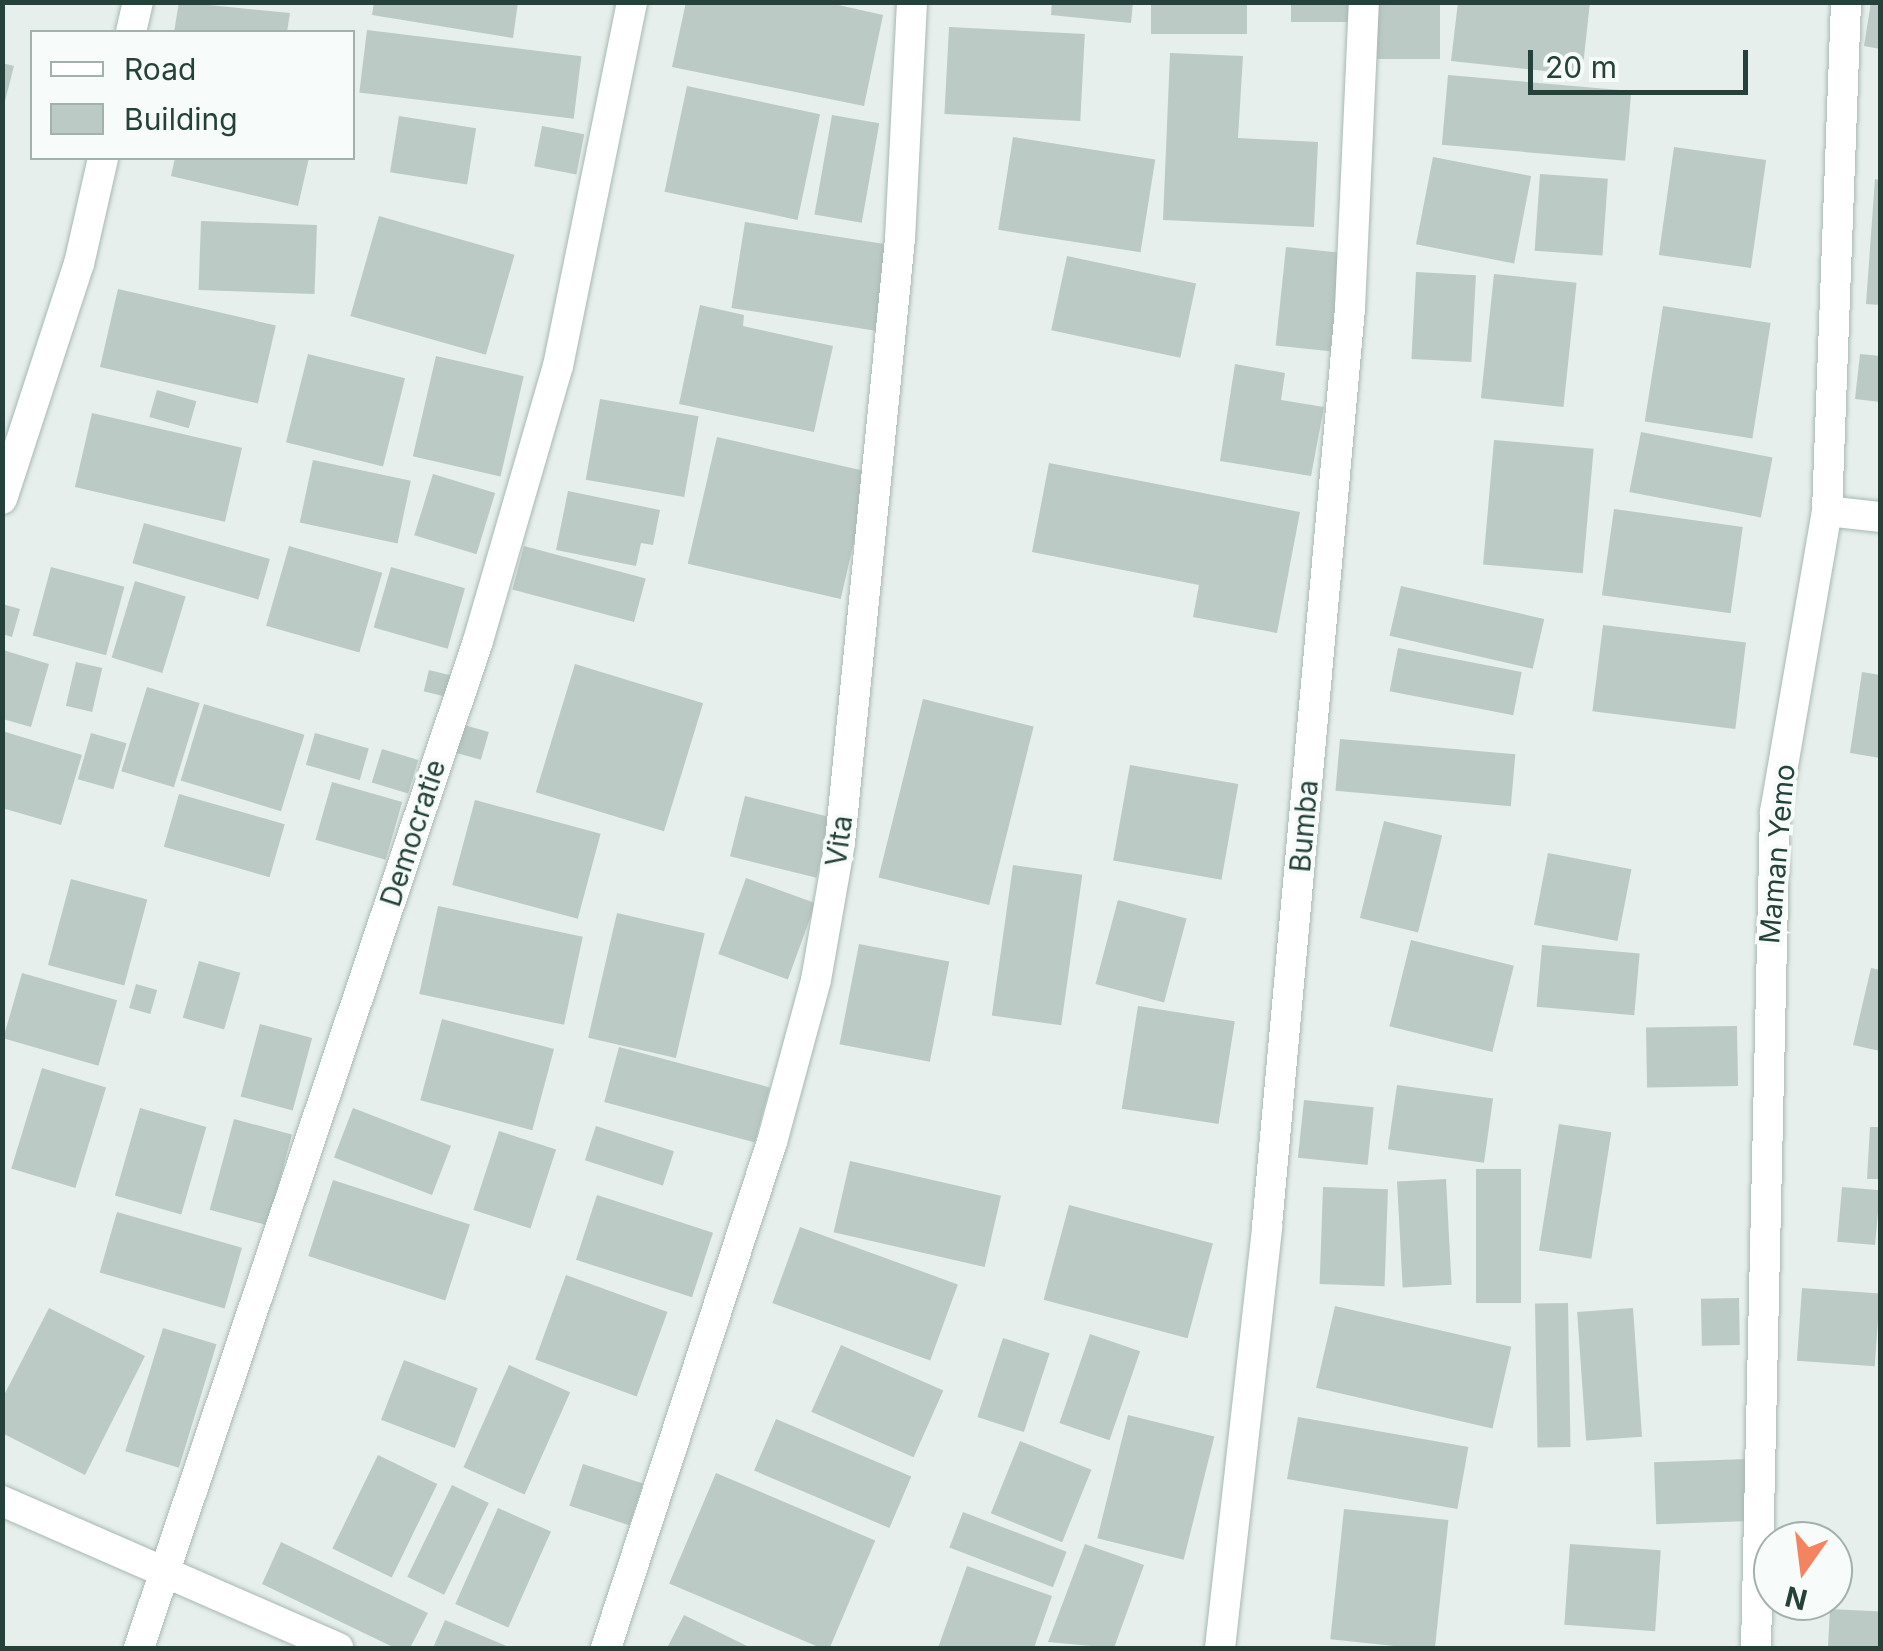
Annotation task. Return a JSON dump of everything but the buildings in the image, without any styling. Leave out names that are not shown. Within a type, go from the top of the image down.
[{"type":"street","points":[[131,30],[138,2]]},
{"type":"street","name":"Democratie","points":[[139,1648],[478,640],[558,366],[632,2]]},
{"type":"street","name":"Vita","points":[[606,1648],[772,1142],[819,963],[840,842],[900,240],[912,2]]},
{"type":"street","name":"Bumba","points":[[1220,1648],[1318,674],[1350,308],[1364,2]]},
{"type":"street","name":"Maman Yemo","points":[[1756,1648],[1775,812],[1827,511],[1846,2]]},
{"type":"street","points":[[2,499],[79,264],[103,160]]},
{"type":"street","points":[[1827,511],[1880,516]]},
{"type":"street","points":[[2,1501],[338,1648]]}]
